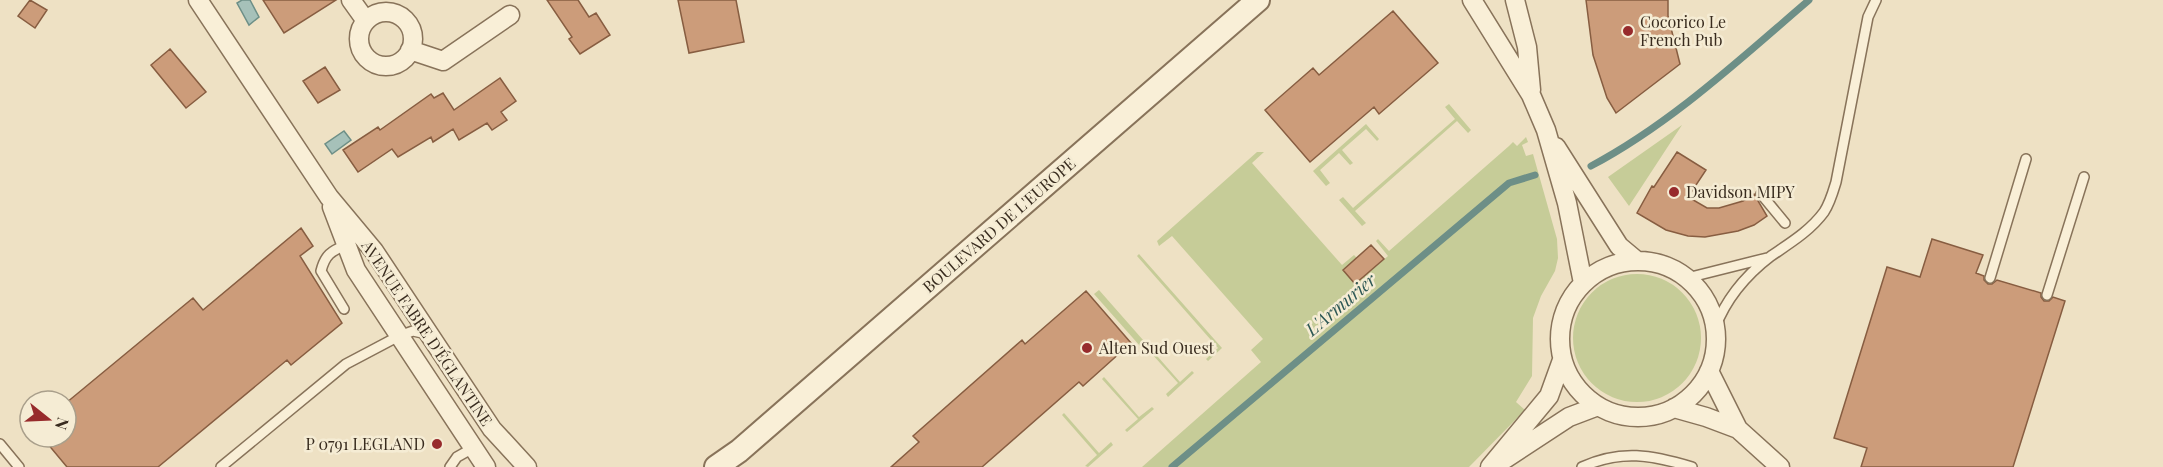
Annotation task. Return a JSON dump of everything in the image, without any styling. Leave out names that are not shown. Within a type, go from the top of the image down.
[{"type":"street","name":"AVENUE FABRE D'ÉGLANTINE","points":[[198,0],[329,197],[374,251],[492,429],[527,467]]},
{"type":"street","points":[[351,0],[366,21]]},
{"type":"street","name":"BOULEVARD DE L'EUROPE","points":[[716,467],[735,459],[1258,0]]},
{"type":"street","points":[[1472,0],[1531,95],[1546,130],[1567,203],[1583,283]]},
{"type":"street","points":[[1515,0],[1527,47],[1531,95]]},
{"type":"street","points":[[382,13],[400,16],[411,31],[410,50],[398,63],[380,66],[364,56],[360,48],[361,29],[366,21],[382,13]]},
{"type":"street","points":[[410,50],[443,61],[510,15]]},
{"type":"street","points":[[1546,130],[1619,246],[1637,261]]},
{"type":"street","name":"AVENUE FABRE D'ÉGLANTINE","points":[[329,197],[356,270],[486,467]]},
{"type":"street","points":[[1637,261],[1666,265],[1687,278],[1706,300],[1715,328],[1714,355],[1709,371],[1696,391],[1674,408],[1645,417],[1630,417],[1598,406],[1578,390],[1562,360],[1560,327],[1572,296],[1583,283],[1596,272],[1607,267],[1637,261]]},
{"type":"street","points":[[1492,467],[1549,396],[1562,360]]},
{"type":"street","points":[[1709,371],[1738,429],[1780,467]]},
{"type":"street","points":[[1492,467],[1569,417],[1598,406]]},
{"type":"street","points":[[1674,408],[1738,429]]},
{"type":"lane","points":[[1715,328],[1722,310],[1733,294],[1769,258],[1807,230],[1829,204],[1836,182],[1868,17],[1876,0]]},
{"type":"lane","points":[[1990,278],[2026,159]]},
{"type":"lane","points":[[2047,295],[2084,177]]},
{"type":"lane","points":[[1761,194],[1785,223]]},
{"type":"lane","points":[[344,309],[321,271],[324,259],[335,249],[346,245]]},
{"type":"lane","points":[[1687,278],[1769,258]]},
{"type":"lane","points":[[221,467],[346,364],[412,331],[429,334]]},
{"type":"lane","points":[[0,444],[19,467]]},
{"type":"lane","points":[[450,467],[457,457],[473,448]]},
{"type":"lane","points":[[1582,467],[1611,456],[1628,455],[1658,458],[1692,467]]},
{"type":"green space","points":[[1449,104],[1471,130],[1468,133],[1457,121],[1355,211],[1366,223],[1362,226],[1339,200],[1343,197],[1353,208],[1455,119],[1445,107]]},
{"type":"green space","points":[[1366,124],[1379,139],[1377,141],[1366,129],[1342,150],[1353,163],[1350,165],[1339,153],[1320,170],[1330,183],[1326,186],[1313,171]]},
{"type":"green space","points":[[1682,125],[1629,206],[1608,177]]},
{"type":"green space","points":[[1526,137],[1528,142],[1522,145],[1526,156],[1533,154],[1557,239],[1558,258],[1555,271],[1541,296],[1533,318],[1532,376],[1516,402],[1525,410],[1469,467],[1142,467],[1261,362],[1251,350],[1263,339],[1172,236],[1159,246],[1157,241],[1257,152],[1264,152],[1252,163],[1342,265],[1354,255],[1357,258],[1343,270],[1355,284],[1388,256],[1376,241],[1378,239],[1389,251],[1513,142],[1517,146]]},
{"type":"green space","points":[[1139,254],[1222,348],[1208,361],[1206,359],[1218,348],[1137,256]]},
{"type":"green space","points":[[1637,274],[1661,279],[1682,293],[1696,314],[1701,338],[1696,362],[1682,383],[1661,397],[1637,402],[1613,397],[1592,383],[1578,362],[1573,338],[1578,314],[1592,293],[1613,279]]},
{"type":"green space","points":[[1099,290],[1180,382],[1192,371],[1194,373],[1168,397],[1166,394],[1178,383],[1143,344],[1140,346],[1094,294]]},
{"type":"green space","points":[[1104,377],[1139,417],[1152,407],[1154,409],[1127,432],[1125,430],[1138,419],[1102,379]]},
{"type":"green space","points":[[1064,413],[1099,453],[1111,442],[1113,445],[1088,467],[1085,466],[1097,455],[1062,415]]},
{"type":"water","points":[[250,0],[259,17],[249,25],[237,3]]},
{"type":"water","points":[[344,131],[351,140],[332,154],[325,144]]},
{"type":"building","points":[[30,0],[47,10],[35,28],[18,16]]},
{"type":"building","points":[[263,0],[336,0],[284,33]]},
{"type":"building","points":[[547,0],[578,0],[589,17],[596,13],[610,35],[580,54],[569,39],[572,37]]},
{"type":"building","points":[[678,0],[736,0],[744,42],[689,53]]},
{"type":"building","points":[[1586,0],[1668,0],[1668,16],[1680,64],[1616,113],[1607,98],[1593,55]]},
{"type":"building","points":[[1393,11],[1438,63],[1379,114],[1374,107],[1310,162],[1265,110],[1313,68],[1319,75]]},
{"type":"building","points":[[170,49],[206,92],[186,108],[151,65]]},
{"type":"building","points":[[325,67],[340,90],[318,103],[303,81]]},
{"type":"building","points":[[500,78],[516,101],[501,112],[507,120],[492,130],[487,123],[459,140],[453,129],[433,142],[431,137],[398,157],[392,149],[358,172],[343,150],[378,127],[380,130],[431,94],[434,98],[443,93],[454,110]]},
{"type":"building","name":"Davidson MIPY","points":[[1677,152],[1706,170],[1688,197],[1707,208],[1719,208],[1743,201],[1754,194],[1767,216],[1754,225],[1738,231],[1705,237],[1688,236],[1666,230],[1637,213],[1652,186],[1654,187]]},
{"type":"building","points":[[301,228],[313,246],[300,256],[342,323],[291,365],[287,360],[158,467],[67,467],[52,449],[78,449],[78,393],[193,298],[203,310]]},
{"type":"building","points":[[1932,239],[1983,255],[1976,273],[1984,276],[1988,284],[1997,280],[2041,293],[2044,301],[2049,301],[2053,297],[2065,301],[2013,467],[1861,467],[1867,448],[1834,438],[1887,267],[1920,277]]},
{"type":"building","points":[[1371,245],[1384,259],[1355,284],[1343,270]]},
{"type":"building","points":[[1086,291],[1131,343],[1083,386],[1079,382],[982,467],[891,467],[919,442],[913,436],[1022,340],[1025,344]]},
{"type":"waterway","name":"L'Armurier","points":[[1591,166],[1650,130],[1705,89],[1809,0]]},
{"type":"waterway","name":"L'Armurier","points":[[1172,467],[1509,183],[1535,175]]},
{"type":"place","name":"Cocorico Le French Pub","points":[[1628,31]]},
{"type":"place","name":"Davidson MIPY","points":[[1674,192]]},
{"type":"place","name":"Alten Sud Ouest","points":[[1087,348]]},
{"type":"place","name":"P 0791 LEGLAND","points":[[437,444]]}]
